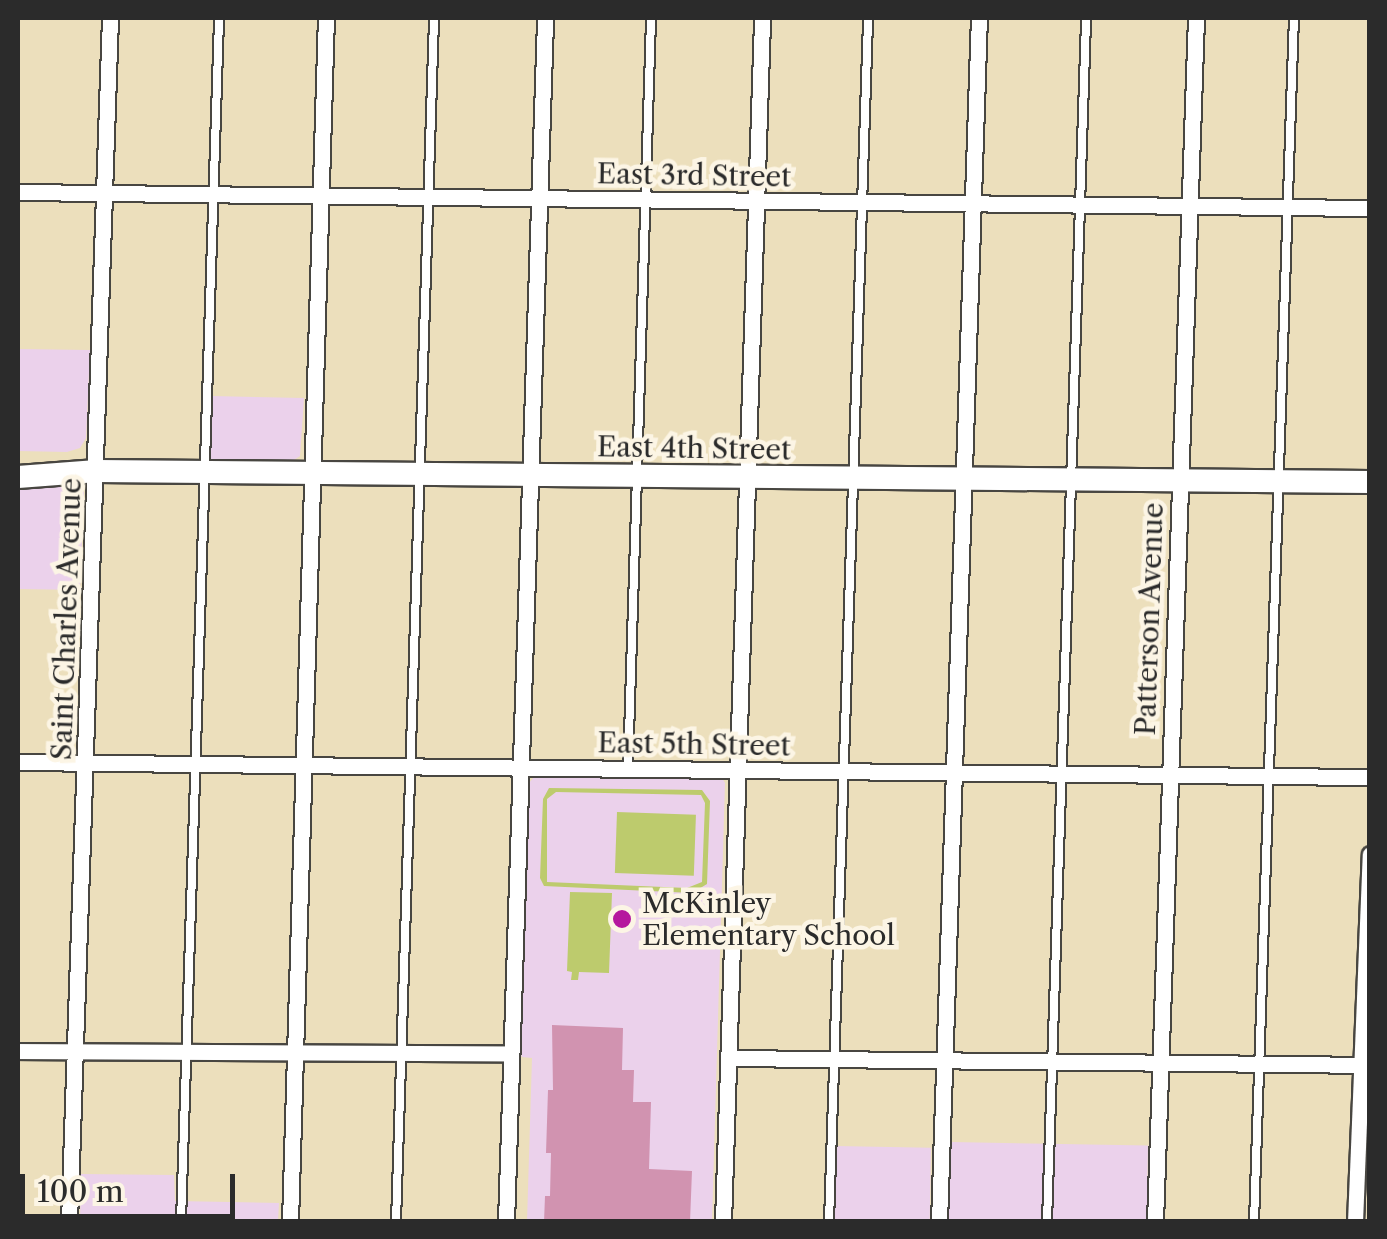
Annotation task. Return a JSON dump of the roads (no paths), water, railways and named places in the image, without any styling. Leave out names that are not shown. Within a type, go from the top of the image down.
[{"type":"street","name":"Saint Charles Avenue","points":[[69,1222],[110,18]]},
{"type":"street","points":[[290,1222],[326,18]]},
{"type":"street","points":[[506,1222],[545,18]]},
{"type":"street","points":[[723,1222],[762,18]]},
{"type":"street","points":[[939,1222],[979,18]]},
{"type":"street","name":"Patterson Avenue","points":[[1155,1222],[1196,18]]},
{"type":"street","name":"East 3rd Street","points":[[18,192],[1370,208]]},
{"type":"street","name":"East 4th Street","points":[[18,477],[97,471],[1370,482]]},
{"type":"street","name":"East 5th Street","points":[[18,762],[1370,777]]},
{"type":"street","points":[[1356,1222],[1365,1065],[1370,854]]},
{"type":"street","points":[[18,1051],[510,1054]]},
{"type":"street","points":[[728,1058],[1365,1065]]},
{"type":"lane","points":[[181,1222],[219,18]]},
{"type":"lane","points":[[396,1222],[434,18]]},
{"type":"lane","points":[[628,768],[651,18]]},
{"type":"lane","points":[[829,1222],[868,18]]},
{"type":"lane","points":[[1047,1222],[1086,18]]},
{"type":"lane","points":[[1254,1222],[1294,18]]},
{"type":"place","name":"McKinley Elementary School","points":[[622,919]]}]
